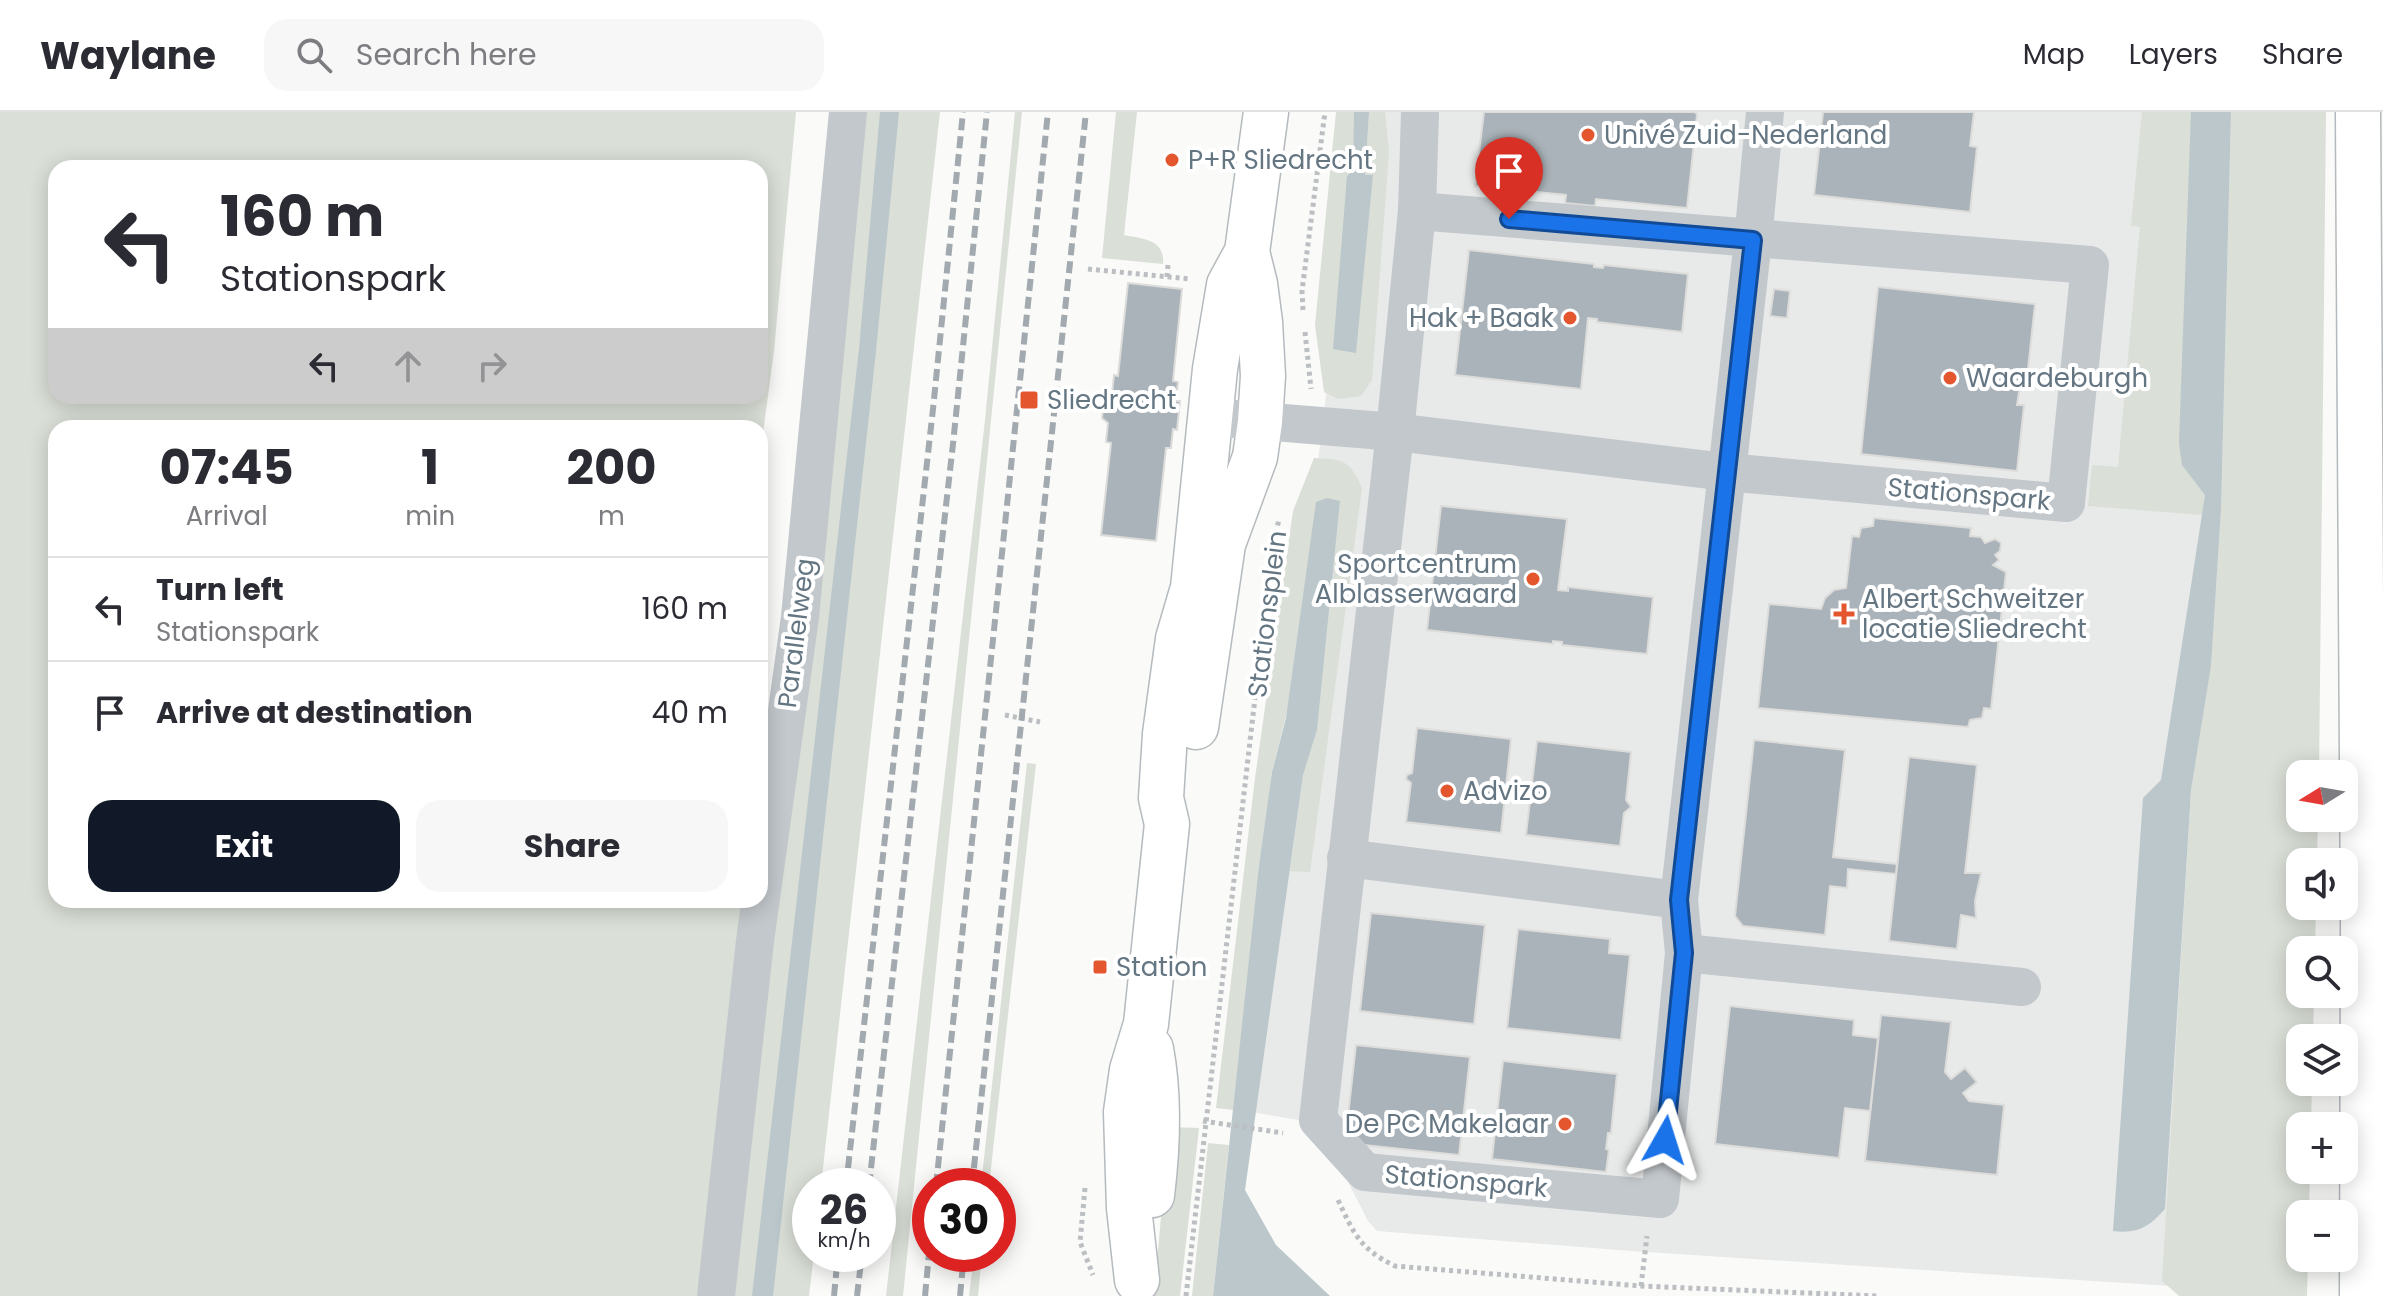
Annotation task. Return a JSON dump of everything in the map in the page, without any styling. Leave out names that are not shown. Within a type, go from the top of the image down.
[{"type":"main road","name":"Stationsplein","points":[[1136,1288],[1129,1208],[1126,1112],[1132,1070],[1146,1024],[1167,824],[1161,798],[1165,734],[1178,639],[1193,588],[1215,369],[1238,267],[1266,112]]},
{"type":"main road","points":[[2358,112],[2362,1296]]},
{"type":"main road","name":"Stationsplein","points":[[1167,824],[1187,803],[1223,544],[1255,457],[1260,422],[1263,376],[1255,284],[1238,267]]},
{"type":"street","name":"Parallelweg","points":[[768,847],[800,617],[848,112]]},
{"type":"street","points":[[1417,211],[1420,112]]},
{"type":"street","points":[[1660,1199],[1684,953],[1679,900],[1765,112]]},
{"type":"street","name":"Stationspark","points":[[1211,417],[1395,432],[1726,472],[2066,503],[2090,265],[1417,211],[1395,432],[1318,1120],[1365,1172],[1660,1199]]},
{"type":"street","points":[[1346,858],[1679,900]]},
{"type":"street","name":"Parallelweg","points":[[716,1296],[760,908]]},
{"type":"street","points":[[1684,953],[2022,987]]},
{"type":"path","points":[[1309,427],[1312,385],[1302,291],[1325,112]]},
{"type":"path","points":[[1167,277],[1168,265]]},
{"type":"path","points":[[1088,269],[1167,277],[1238,267]]},
{"type":"path","name":"Stationsplein","points":[[1186,1296],[1270,568],[1281,507]]},
{"type":"path","points":[[1005,715],[1040,722]]},
{"type":"path","points":[[1205,1121],[1283,1133]]},
{"type":"path","points":[[1336,1196],[1354,1234],[1373,1255],[1395,1266],[1641,1286],[1878,1296]]},
{"type":"path","points":[[1641,1286],[1648,1228],[1660,1199]]},
{"type":"shaded area","points":[[0,112],[796,112],[768,396],[768,160],[48,160],[48,404],[767,404],[765,420],[48,420],[48,908],[743,908],[700,1296],[0,1296]]},
{"type":"shaded area","points":[[864,112],[940,112],[823,1168],[792,1168],[792,1272],[812,1272],[809,1296],[734,1296]]},
{"type":"shaded area","points":[[880,112],[899,112],[876,351],[773,1296],[752,1296],[859,349]]},
{"type":"shaded area","points":[[1015,112],[1022,112],[916,1168],[912,1168],[912,1206],[903,1296],[886,1296],[889,1272],[896,1272],[896,1208],[985,420]]},
{"type":"shaded area","points":[[1116,112],[1137,112],[1124,235],[1157,245],[1163,256],[1163,264],[1102,258]]},
{"type":"shaded area","points":[[1336,112],[1354,112],[1355,353],[1373,176],[1365,176],[1369,112],[1385,112],[1389,152],[1372,380],[1361,396],[1338,399],[1324,392],[1315,325]]},
{"type":"shaded area","points":[[1341,112],[2252,112],[2217,1289],[1631,1251],[1377,1231],[1368,1221],[1327,1141],[1298,1120],[1240,1110],[1327,387]]},
{"type":"shaded area","points":[[1354,112],[1369,112],[1365,175],[1373,175],[1356,353],[1333,349],[1347,176],[1353,171]]},
{"type":"shaded area","points":[[2142,112],[2208,112],[2205,495],[2202,515],[2088,506],[2092,465],[2118,467],[2140,227],[2131,226]]},
{"type":"shaded area","points":[[2191,112],[2231,112],[2221,509],[2211,666],[2191,790],[2165,1209],[2142,1228],[2122,1232],[2113,1231],[2143,798],[2161,780],[2205,495],[2182,465],[2179,443]]},
{"type":"shaded area","points":[[2231,112],[2326,112],[2319,760],[2286,760],[2286,832],[2318,832],[2317,848],[2286,848],[2286,920],[2316,920],[2315,936],[2286,936],[2286,1008],[2314,1008],[2313,1024],[2286,1024],[2286,1096],[2312,1096],[2311,1112],[2286,1112],[2286,1184],[2310,1184],[2309,1200],[2286,1200],[2286,1272],[2308,1272],[2307,1296],[2179,1296],[2162,1281],[2191,790],[2211,666],[2221,509]]},
{"type":"shaded area","points":[[1314,458],[1332,459],[1349,466],[1362,488],[1310,872],[1290,871],[1303,775],[1317,730],[1340,501],[1272,772],[1233,1110],[1216,1108],[1255,778],[1293,511]]},
{"type":"shaded area","points":[[1327,498],[1340,501],[1317,730],[1303,775],[1245,1190],[1276,1245],[1330,1296],[1213,1296],[1259,866],[1272,772],[1286,718],[1316,502]]},
{"type":"shaded area","points":[[1027,763],[1036,764],[991,1168],[983,1168]]},
{"type":"shaded area","points":[[1169,1127],[1199,1128],[1180,1296],[1154,1296]]},
{"type":"shaded area","points":[[1208,1143],[1229,1145],[1213,1296],[1192,1296]]},
{"type":"shaded area","points":[[972,1272],[980,1272],[978,1296],[969,1296]]},
{"type":"building","points":[[1484,112],[1694,112],[1697,114],[1687,208],[1596,199],[1595,206],[1565,203],[1566,195],[1475,186]]},
{"type":"building","points":[[1823,112],[1974,112],[1970,146],[1977,147],[1970,212],[1814,195]]},
{"type":"building","points":[[1469,250],[1594,264],[1594,267],[1603,268],[1604,265],[1688,274],[1682,332],[1597,322],[1597,319],[1588,318],[1581,389],[1455,375]]},
{"type":"building","points":[[1128,283],[1182,289],[1173,381],[1178,382],[1176,401],[1180,401],[1177,430],[1173,429],[1171,448],[1166,448],[1156,541],[1101,535],[1111,443],[1106,442],[1108,423],[1102,418],[1104,398],[1112,394],[1114,375],[1118,376]]},
{"type":"building","points":[[1878,287],[2035,304],[2028,369],[2021,369],[2020,381],[2025,386],[2019,392],[2017,405],[2024,405],[2017,471],[1861,454]]},
{"type":"building","points":[[1774,289],[1790,291],[1787,318],[1770,316]]},
{"type":"building","points":[[1441,506],[1567,519],[1558,590],[1568,591],[1568,587],[1653,597],[1647,654],[1562,645],[1562,642],[1553,641],[1553,644],[1427,630]]},
{"type":"building","points":[[1874,518],[1971,528],[1970,536],[1981,537],[1985,543],[1995,539],[2001,543],[2000,551],[1995,555],[1999,560],[1993,565],[2006,572],[1991,709],[1984,708],[1982,718],[1970,720],[1968,727],[1758,708],[1769,604],[1821,609],[1825,598],[1834,590],[1846,588],[1852,536],[1859,537],[1861,528],[1873,526]]},
{"type":"building","points":[[1417,728],[1511,739],[1501,833],[1406,822],[1411,783],[1406,779],[1412,773]]},
{"type":"building","points":[[1754,740],[1845,750],[1833,857],[1897,864],[1896,874],[1848,869],[1847,888],[1830,886],[1825,935],[1743,926],[1735,916]]},
{"type":"building","points":[[1537,741],[1631,752],[1626,800],[1631,807],[1624,813],[1620,846],[1526,835]]},
{"type":"building","points":[[1909,757],[1977,765],[1965,873],[1981,873],[1975,901],[1976,918],[1961,915],[1957,949],[1889,941]]},
{"type":"building","points":[[1371,913],[1485,925],[1474,1024],[1360,1011]]},
{"type":"building","points":[[1518,929],[1610,939],[1609,953],[1630,955],[1621,1040],[1507,1028]]},
{"type":"building","points":[[1730,1006],[1854,1020],[1853,1035],[1878,1038],[1870,1111],[1845,1108],[1839,1158],[1715,1144]]},
{"type":"building","points":[[1881,1015],[1951,1022],[1945,1072],[1951,1079],[1965,1068],[1977,1082],[1963,1093],[1969,1101],[2004,1105],[1997,1175],[1865,1161]]},
{"type":"building","points":[[1356,1045],[1470,1057],[1459,1155],[1345,1143]]},
{"type":"building","points":[[1503,1061],[1617,1074],[1611,1133],[1608,1133],[1606,1149],[1609,1150],[1606,1172],[1492,1159]]},
{"type":"railway","points":[[848,1168],[963,112]]},
{"type":"railway","points":[[871,1168],[953,444],[987,112]]},
{"type":"railway","points":[[938,1168],[1048,112]]},
{"type":"railway","points":[[974,1168],[1086,112]]},
{"type":"railway","points":[[834,1296],[836,1272]]},
{"type":"railway","points":[[857,1296],[860,1272]]},
{"type":"railway","points":[[925,1296],[927,1272]]},
{"type":"railway","points":[[960,1296],[962,1272]]},
{"type":"place","name":"Univé Zuid-Nederland","points":[[1588,135]]},
{"type":"place","name":"P+R Sliedrecht","points":[[1172,160]]},
{"type":"place","name":"Hak + Baak","points":[[1570,318]]},
{"type":"place","name":"Waardeburgh","points":[[1950,378]]},
{"type":"place","name":"Sliedrecht","points":[[1029,400]]},
{"type":"place","name":"Sportcentrum Alblasserwaard","points":[[1533,579]]},
{"type":"place","name":"Albert Schweitzer locatie Sliedrecht","points":[[1844,614]]},
{"type":"place","name":"Advizo","points":[[1447,791]]},
{"type":"place","name":"Station","points":[[1100,967]]},
{"type":"place","name":"De PC Makelaar","points":[[1565,1124]]},
{"type":"route","points":[[1509,219],[1753,240],[1679,900],[1684,953],[1665,1140]]}]
